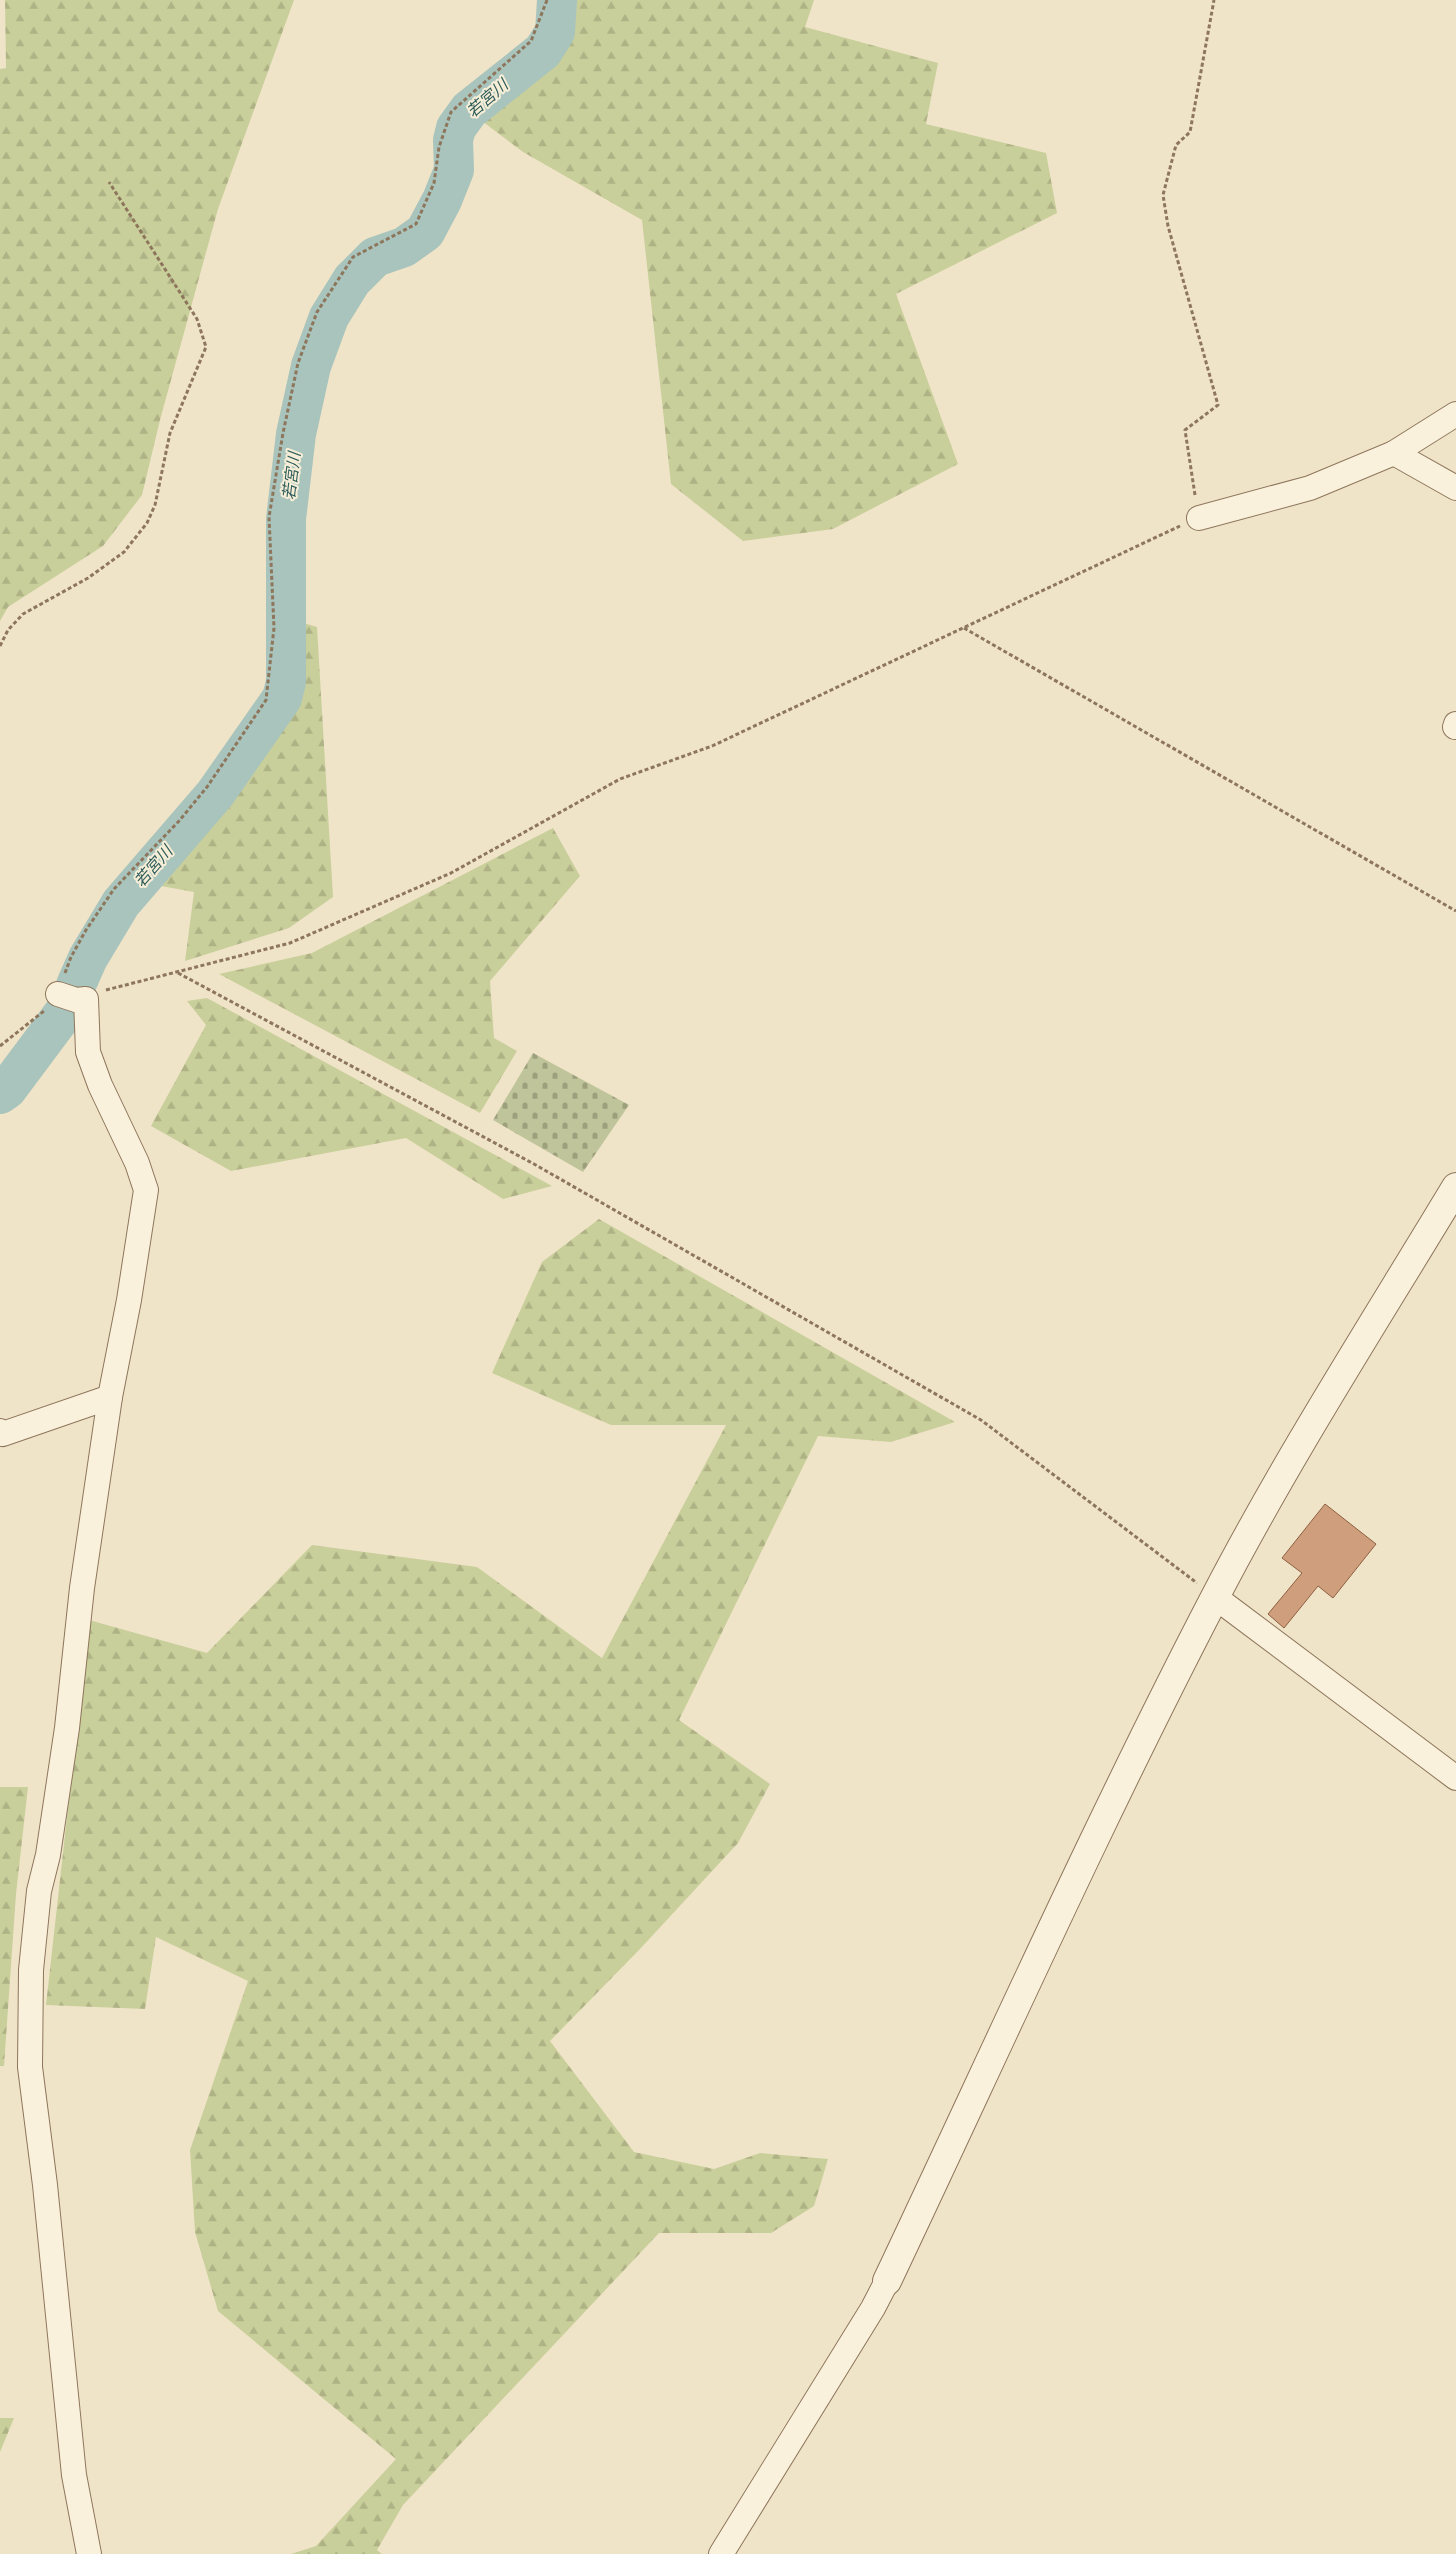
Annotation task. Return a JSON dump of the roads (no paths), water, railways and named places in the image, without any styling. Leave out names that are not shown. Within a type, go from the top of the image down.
[{"type":"street","points":[[1199,518],[1310,488],[1394,453],[1456,414]]},
{"type":"street","points":[[1394,453],[1456,488]]},
{"type":"street","points":[[58,994],[76,1000],[86,999],[88,1052],[100,1085],[137,1163],[146,1190],[129,1300],[110,1397],[82,1588],[64,1748],[48,1855],[39,1891],[32,1970],[30,2067],[45,2185],[74,2475],[89,2554]]},
{"type":"street","points":[[721,2554],[873,2308],[887,2281],[1161,1703],[1266,1502],[1456,1187]]},
{"type":"street","points":[[0,1430],[3,1434],[110,1397]]},
{"type":"street","points":[[1215,1597],[1456,1778]]},
{"type":"waterway","name":"若宮川","points":[[76,985],[88,958],[121,903],[215,794],[282,698],[286,682],[286,519],[296,434],[311,366],[329,317],[352,280],[375,257],[404,247],[425,232],[442,200],[454,170],[453,140],[456,128],[469,110],[543,51],[555,32],[557,0]]},
{"type":"waterway","name":"若宮川","points":[[0,1094],[7,1089],[69,1006]]}]
